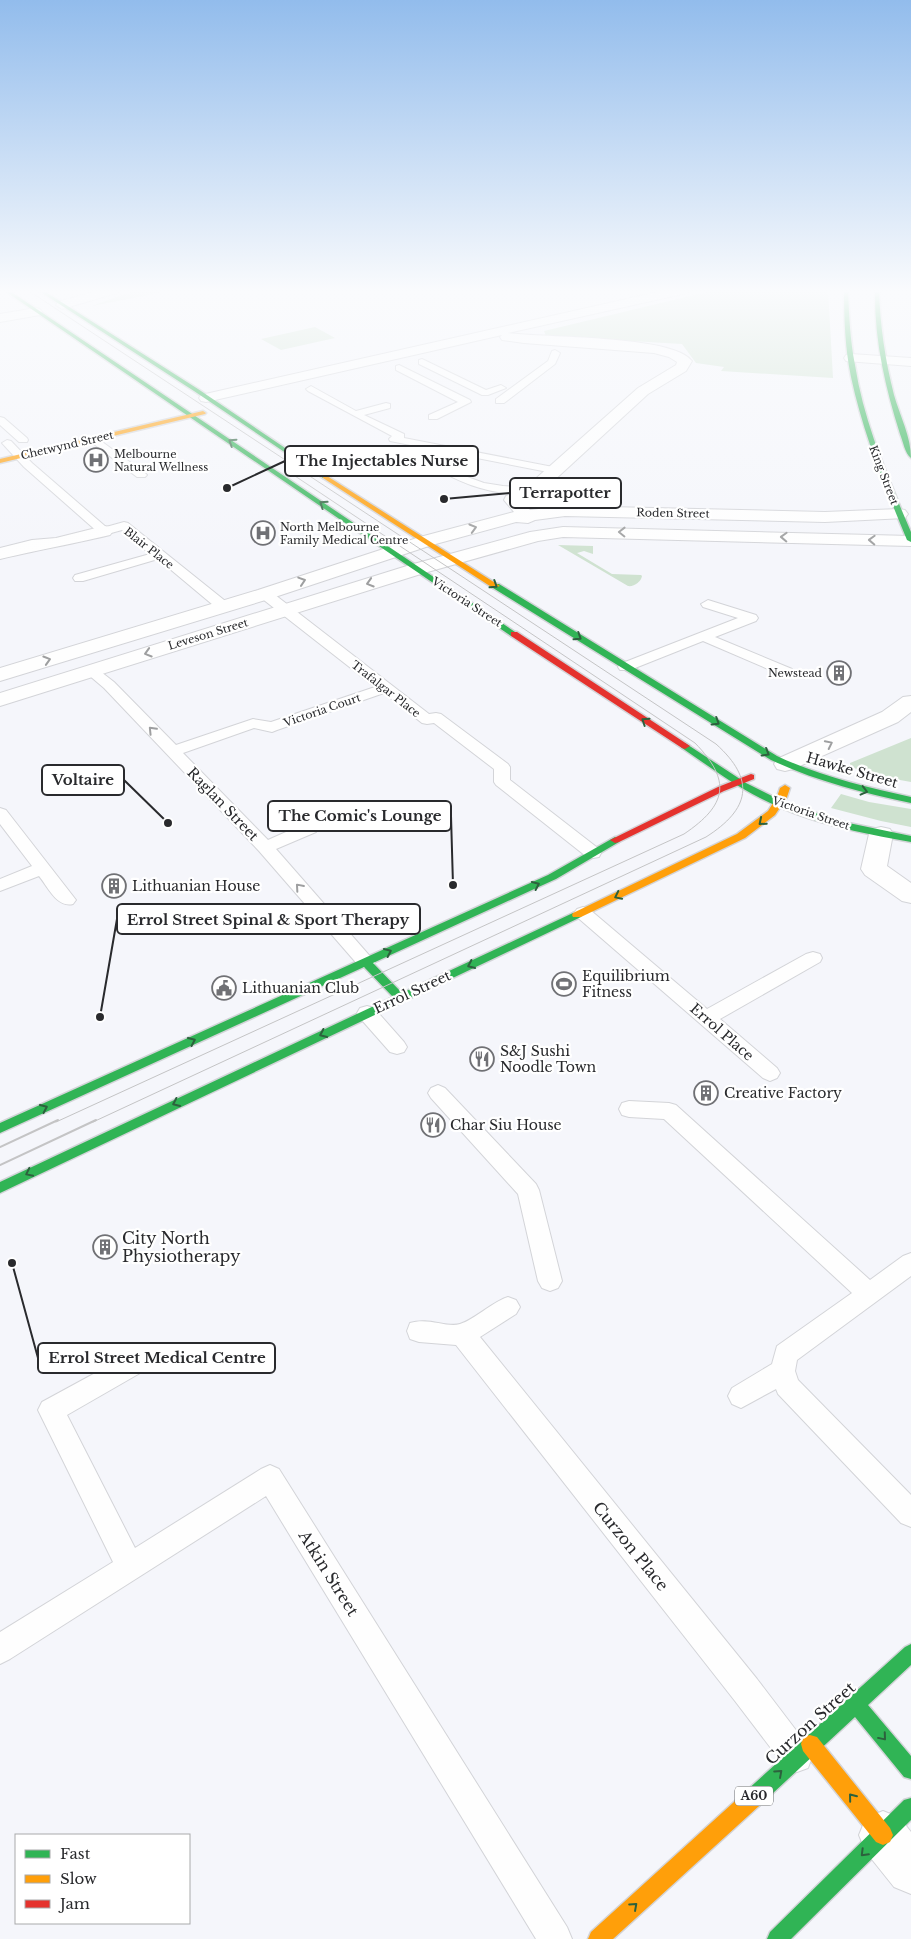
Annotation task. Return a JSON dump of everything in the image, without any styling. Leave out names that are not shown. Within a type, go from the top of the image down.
[{"type":"main road","name":"Victoria Street","points":[[139,379],[258,459],[416,569],[739,782],[780,804],[826,821],[881,834]]},
{"type":"main road","points":[[177,379],[453,560],[624,667],[676,697],[775,768],[786,783],[780,804]]},
{"type":"main road","name":"King Street","points":[[856,379],[870,436],[911,541]]},
{"type":"main road","points":[[887,379],[892,402],[911,456]]},
{"type":"main road","points":[[160,408],[206,398]]},
{"type":"main road","name":"Chetwynd Street","points":[[0,461],[224,409]]},
{"type":"main road","points":[[118,418],[133,429]]},
{"type":"main road","name":"Chetwynd Street","points":[[3,444],[28,439]]},
{"type":"main road","points":[[0,1128],[552,877],[618,839],[739,782],[775,768]]},
{"type":"main road","name":"Hawke Street","points":[[775,768],[850,788],[911,800]]},
{"type":"main road","name":"Errol Street","points":[[0,1188],[733,841],[764,821],[780,804]]},
{"type":"main road","points":[[881,834],[911,839]]},
{"type":"main road","points":[[366,962],[400,998]]},
{"type":"main road","name":"Curzon Street","points":[[598,1939],[911,1653]]},
{"type":"main road","points":[[856,1704],[911,1770]]},
{"type":"main road","points":[[777,1939],[897,1821],[804,1751]]},
{"type":"street","points":[[206,398],[285,379]]},
{"type":"street","points":[[294,379],[311,389]]},
{"type":"street","points":[[550,533],[524,515],[512,500],[531,492],[553,470],[643,391],[652,379]]},
{"type":"street","points":[[643,391],[662,379]]},
{"type":"street","points":[[293,393],[328,385]]},
{"type":"street","name":"Chetwynd Street","points":[[224,409],[244,405]]},
{"type":"street","points":[[531,492],[546,499],[551,512],[550,533]]},
{"type":"street","name":"Roden Street","points":[[392,552],[524,515],[551,512],[678,512],[825,517],[899,514]]},
{"type":"street","points":[[825,517],[833,538]]},
{"type":"street","points":[[0,554],[32,546],[56,544],[104,531]]},
{"type":"street","name":"Roden Street","points":[[416,569],[550,533],[670,533],[911,541]]},
{"type":"street","name":"Leveson Street","points":[[0,675],[224,607],[392,552]]},
{"type":"street","name":"Leveson Street","points":[[0,700],[416,569]]},
{"type":"street","name":"Raglan Street","points":[[72,652],[91,671]]},
{"type":"street","points":[[775,768],[890,717],[911,702]]},
{"type":"street","points":[[881,834],[874,869],[911,895]]},
{"type":"street","points":[[897,1821],[911,1870]]},
{"type":"lane","points":[[417,379],[466,402],[433,417]]},
{"type":"lane","points":[[458,379],[485,393],[501,388]]},
{"type":"lane","points":[[500,400],[528,379]]},
{"type":"lane","points":[[311,389],[355,414],[400,436],[394,439],[553,470]]},
{"type":"lane","points":[[355,414],[386,406]]},
{"type":"lane","points":[[0,420],[28,439]]},
{"type":"lane","points":[[94,438],[141,475]]},
{"type":"lane","name":"Blair Place","points":[[3,444],[20,456],[104,531],[124,526],[224,607]]},
{"type":"lane","points":[[434,463],[457,478],[486,488],[501,491],[531,492]]},
{"type":"lane","points":[[79,578],[159,555]]},
{"type":"lane","name":"Trafalgar Place","points":[[265,594],[427,720],[436,717],[502,767],[502,782],[593,853]]},
{"type":"lane","points":[[624,667],[751,618],[708,604]]},
{"type":"lane","points":[[704,637],[787,672]]},
{"type":"lane","name":"Raglan Street","points":[[91,671],[109,685],[265,847],[366,962]]},
{"type":"lane","name":"Victoria Court","points":[[174,752],[254,723],[272,727],[385,688]]},
{"type":"lane","points":[[0,813],[67,900]]},
{"type":"lane","points":[[265,847],[310,828]]},
{"type":"lane","points":[[0,884],[43,868]]},
{"type":"lane","name":"Errol Place","points":[[583,913],[770,1073]]},
{"type":"lane","points":[[706,1018],[813,958]]},
{"type":"lane","points":[[367,1013],[397,1047]]},
{"type":"lane","points":[[438,1092],[528,1190],[550,1281]]},
{"type":"lane","points":[[629,1109],[669,1111],[869,1294]]},
{"type":"lane","points":[[911,1263],[786,1354],[783,1371],[787,1386],[911,1514]]},
{"type":"lane","points":[[419,1331],[463,1336],[508,1307]]},
{"type":"lane","name":"Curzon Place","points":[[463,1336],[734,1675],[804,1751]]},
{"type":"lane","points":[[130,1567],[50,1410],[145,1357]]},
{"type":"lane","points":[[741,1396],[783,1371]]},
{"type":"lane","name":"Atkin Street","points":[[0,1649],[270,1478],[555,1939]]},
{"type":"green space","points":[[558,545],[593,546],[593,554],[584,551],[577,553],[612,574],[642,576],[635,585],[628,586]]},
{"type":"green space","points":[[911,738],[911,782],[867,774],[850,766],[850,763]]},
{"type":"green space","points":[[841,794],[869,802],[911,809],[911,827],[831,808]]},
{"type":"tram line","points":[[93,1122],[706,837],[732,816],[739,805],[742,794],[742,782],[738,770],[729,757],[716,744],[163,379]]},
{"type":"tram line","points":[[56,1122],[684,834],[709,813],[720,792],[715,769],[695,743],[286,470]]},
{"type":"tram line","points":[[0,1147],[58,1120]]},
{"type":"tram line","points":[[0,1165],[96,1120]]},
{"type":"traffic: fast","points":[[138,379],[514,634]]},
{"type":"traffic: fast","points":[[180,379],[325,477]]},
{"type":"traffic: fast","points":[[855,379],[878,460],[911,540]]},
{"type":"traffic: fast","points":[[887,379],[911,456]]},
{"type":"traffic: fast","points":[[496,586],[774,758],[841,784],[911,800]]},
{"type":"traffic: fast","points":[[685,746],[743,785],[781,804],[817,818],[911,839]]},
{"type":"traffic: fast","points":[[0,1128],[552,877],[615,840]]},
{"type":"traffic: fast","points":[[0,1188],[577,915]]},
{"type":"traffic: fast","points":[[366,962],[400,998]]},
{"type":"traffic: fast","points":[[752,1799],[911,1653]]},
{"type":"traffic: fast","points":[[855,1703],[911,1770]]},
{"type":"traffic: fast","points":[[777,1939],[911,1807]]},
{"type":"traffic: slow","points":[[0,461],[203,413]]},
{"type":"traffic: slow","points":[[325,477],[496,586]]},
{"type":"traffic: slow","points":[[577,915],[741,836],[772,813],[785,788]]},
{"type":"traffic: slow","points":[[810,1744],[883,1835]]},
{"type":"traffic: slow","points":[[598,1939],[752,1799]]},
{"type":"traffic: jam","points":[[514,634],[685,746]]},
{"type":"traffic: jam","points":[[615,840],[721,789],[751,777]]},
{"type":"place","name":"Melbourne Natural Wellness","points":[[96,460]]},
{"type":"place","name":"The Injectables Nurse","points":[[227,488]]},
{"type":"place","name":"Terrapotter","points":[[444,499]]},
{"type":"place","name":"North Melbourne Family Medical Centre","points":[[263,533]]},
{"type":"place","name":"Newstead","points":[[839,673]]},
{"type":"place","name":"Voltaire","points":[[168,823]]},
{"type":"place","name":"The Comic's Lounge","points":[[453,885]]},
{"type":"place","name":"Lithuanian House","points":[[114,886]]},
{"type":"place","name":"Equilibrium Fitness","points":[[564,984]]},
{"type":"place","name":"Lithuanian Club","points":[[224,988]]},
{"type":"place","name":"Errol Street Spinal & Sport Therapy","points":[[100,1017]]},
{"type":"place","name":"S&J Sushi Noodle Town","points":[[482,1059]]},
{"type":"place","name":"Creative Factory","points":[[706,1093]]},
{"type":"place","name":"Char Siu House","points":[[433,1125]]},
{"type":"place","name":"City North Physiotherapy","points":[[105,1247]]},
{"type":"place","name":"Errol Street Medical Centre","points":[[12,1263]]}]
